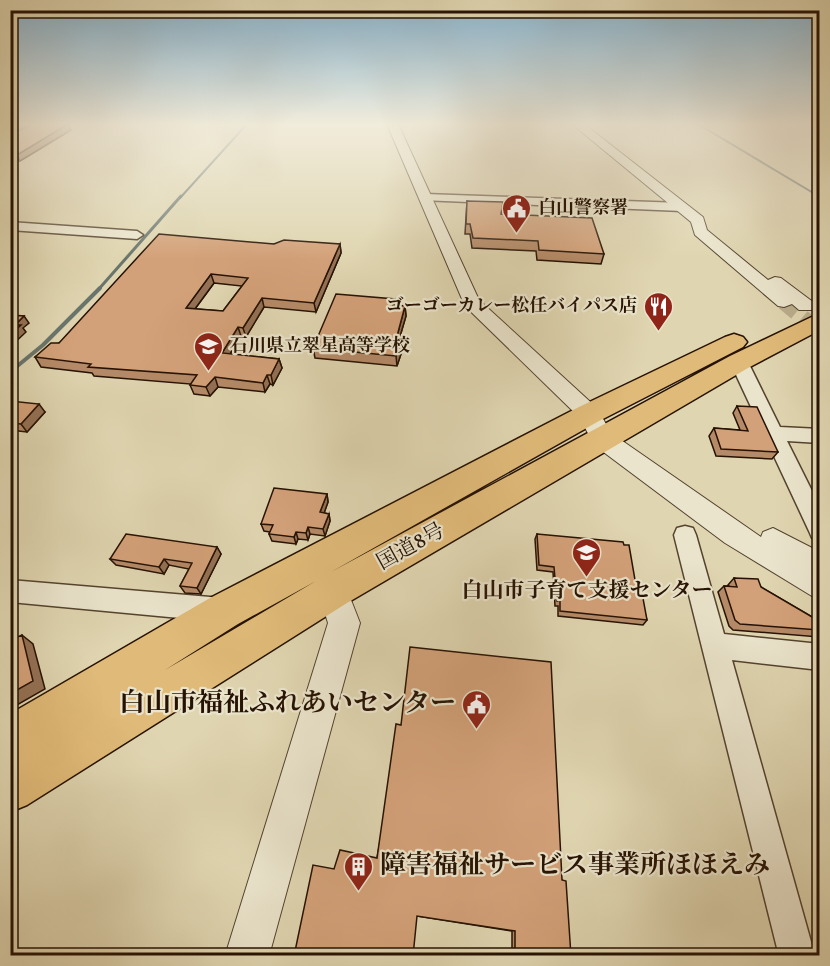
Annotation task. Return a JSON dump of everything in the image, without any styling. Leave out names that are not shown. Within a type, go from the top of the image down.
[{"type":"highway","name":"国道8号","points":[[10,788],[604,427],[807,307]]},
{"type":"highway","name":"国道8号","points":[[10,740],[224,610],[437,498],[604,427],[739,362],[807,307]]},
{"type":"street","points":[[412,169],[471,302],[604,427],[735,535],[819,588]]},
{"type":"street","points":[[634,169],[807,307]]},
{"type":"street","points":[[425,198],[682,207]]},
{"type":"street","points":[[10,226],[137,235]]},
{"type":"street","points":[[739,362],[772,433],[812,499],[819,531]]},
{"type":"street","points":[[604,427],[752,527],[819,567]]},
{"type":"street","points":[[772,433],[819,436]]},
{"type":"street","points":[[685,535],[797,956]]},
{"type":"street","points":[[10,591],[224,610]]},
{"type":"street","points":[[247,956],[344,623],[333,591]]},
{"type":"street","points":[[716,646],[819,657]]},
{"type":"building","points":[[467,201],[503,202],[501,214],[592,218],[604,254],[539,250],[538,241],[473,238],[470,224],[466,224]]},
{"type":"building","points":[[159,234],[274,244],[284,240],[340,244],[314,303],[262,298],[243,328],[238,327],[222,353],[279,359],[271,375],[267,375],[263,383],[215,377],[206,387],[190,385],[197,375],[88,367],[91,364],[35,357],[51,343],[59,343]],"holes":[[[211,274],[248,278],[223,311],[186,308]]]},
{"type":"building","points":[[336,294],[395,299],[393,305],[405,306],[396,340],[401,341],[396,356],[313,348]]},
{"type":"building","points":[[10,315],[24,316],[15,325],[21,325],[10,335]]},
{"type":"building","points":[[10,401],[39,404],[21,424],[10,423]]},
{"type":"building","points":[[737,406],[757,407],[778,452],[721,449],[714,428],[748,431]]},
{"type":"building","points":[[274,488],[327,494],[320,512],[329,514],[323,529],[308,527],[306,533],[296,532],[294,537],[269,534],[273,525],[261,524]]},
{"type":"building","points":[[126,534],[217,547],[197,588],[180,586],[192,563],[164,559],[159,567],[110,559]]},
{"type":"building","name":"白山市子育て支援センター","points":[[537,534],[623,542],[624,545],[629,545],[635,580],[640,582],[647,620],[560,611],[554,567],[539,565]]},
{"type":"building","points":[[734,578],[758,579],[761,587],[819,621],[819,630],[740,624],[735,620],[724,586],[737,587]]},
{"type":"building","points":[[22,635],[33,681],[10,694],[10,640]]},
{"type":"building","points":[[410,647],[551,662],[562,880],[566,881],[571,956],[515,956],[515,931],[417,916],[413,956],[294,956],[313,865],[334,869],[340,850],[377,858],[396,724],[401,725]]},
{"type":"waterway","points":[[180,198],[206,169]]},
{"type":"waterway","points":[[773,169],[820,197]]},
{"type":"waterway","points":[[98,290],[181,196]]},
{"type":"waterway","points":[[10,372],[43,345],[98,290]]},
{"type":"waterway","points":[[10,950],[23,956]]},
{"type":"tunnel","points":[[784,302],[820,332]]},
{"type":"place","name":"白山警察署","points":[[517,234]]},
{"type":"place","name":"ゴーゴーカレー松任バイパス店","points":[[658,332]]},
{"type":"place","name":"石川県立翠星高等学校","points":[[209,372]]},
{"type":"place","name":"白山市子育て支援センター","points":[[587,578]]},
{"type":"place","name":"白山市福祉ふれあいセンター","points":[[477,730]]},
{"type":"place","name":"障害福祉サービス事業所ほほえみ","points":[[359,892]]}]
